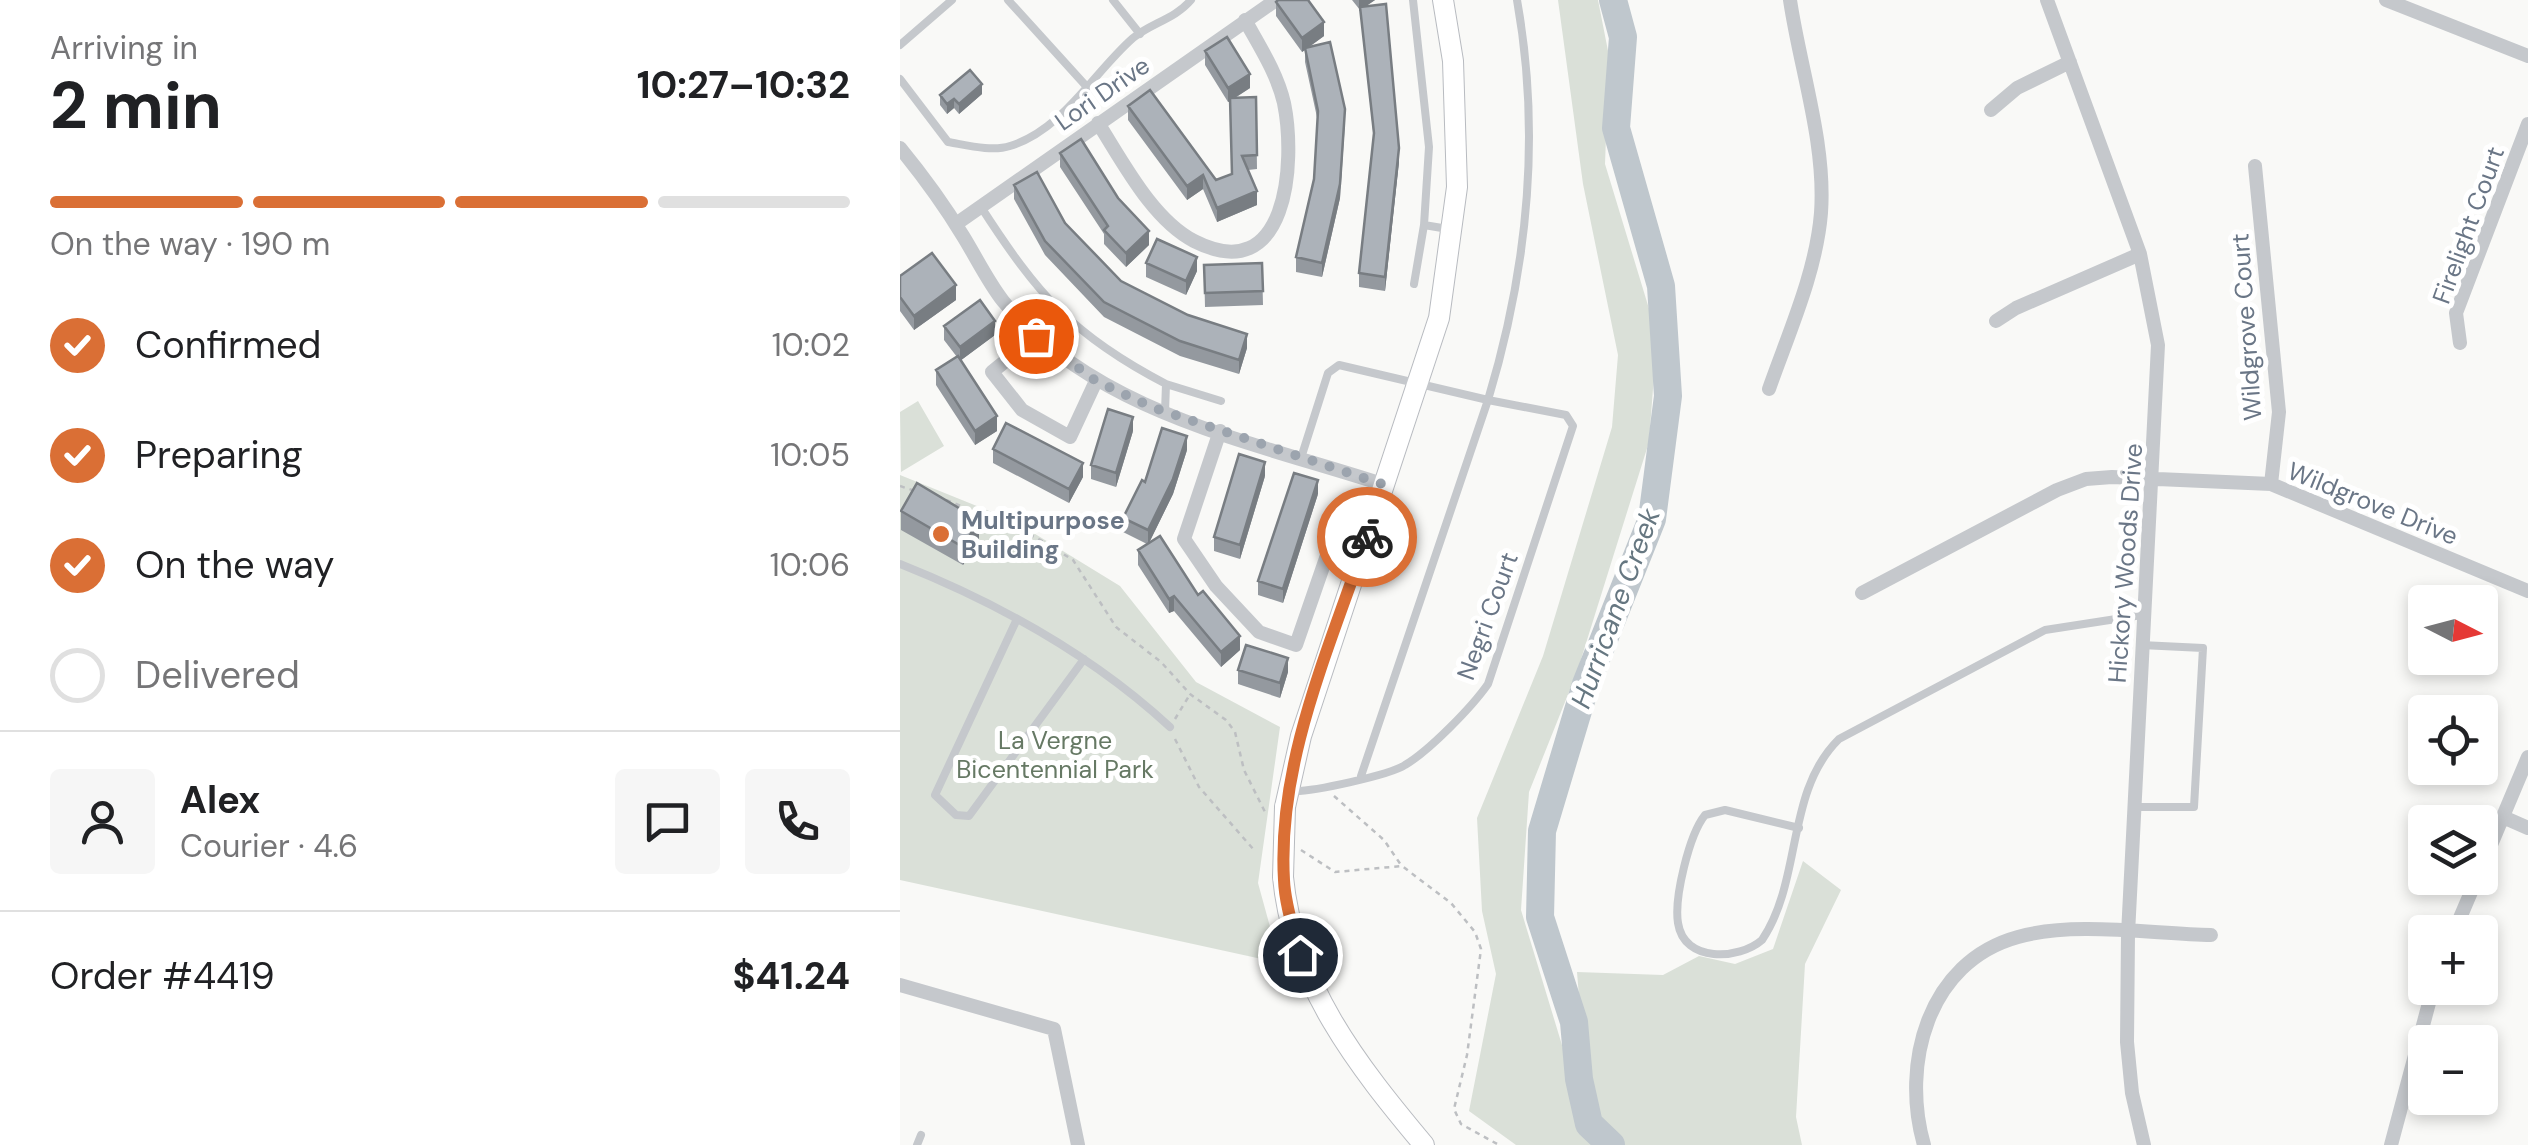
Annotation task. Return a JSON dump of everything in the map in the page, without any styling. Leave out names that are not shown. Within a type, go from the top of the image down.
[{"type":"main road","points":[[1424,1145],[1329,1020],[1300,955],[1283,877],[1280,805],[1439,318],[1452,230],[1456,118],[1443,0]]},
{"type":"street","name":"Lori Drive","points":[[956,224],[1276,0]]},
{"type":"street","points":[[1769,389],[1813,262],[1821,211],[1818,163],[1790,0]]},
{"type":"street","name":"Hickory Woods Drive","points":[[2047,0],[2140,254],[2152,299],[2158,345],[2128,934],[2128,1042],[2132,1092],[2144,1145]]},
{"type":"street","points":[[2386,0],[2420,6],[2528,56]]},
{"type":"street","points":[[1098,123],[1138,184],[1180,230],[1212,248],[1228,250],[1254,244],[1275,225],[1282,210],[1289,154],[1284,103],[1274,72],[1246,20]]},
{"type":"street","points":[[1991,110],[2017,88],[2070,62]]},
{"type":"street","name":"Firelight Court","points":[[2460,342],[2456,312],[2528,124]]},
{"type":"street","points":[[900,148],[956,224],[1002,299],[1036,336],[1096,381],[1165,412],[1385,485]]},
{"type":"street","name":"Wildgrove Court","points":[[2256,166],[2278,412],[2271,484]]},
{"type":"street","points":[[1996,321],[2016,308],[2140,254]]},
{"type":"street","points":[[1036,336],[992,372],[1022,410],[1070,436],[1096,381]]},
{"type":"street","points":[[1220,431],[1184,539],[1216,586],[1259,632],[1296,645],[1343,508]]},
{"type":"street","name":"Wildgrove Drive","points":[[1862,593],[2057,490],[2086,479],[2153,478],[2271,484],[2528,591]]},
{"type":"street","points":[[2498,829],[2528,757]]},
{"type":"street","points":[[2503,817],[2528,828]]},
{"type":"street","points":[[1924,1145],[1913,1086],[1916,1053],[1936,1003],[1980,957],[2017,937],[2065,930],[2211,935]]},
{"type":"street","points":[[900,985],[1054,1028],[1078,1145]]},
{"type":"street","points":[[2392,1145],[2406,1074],[2428,1005]]},
{"type":"lane","points":[[900,45],[952,0]]},
{"type":"lane","points":[[1008,0],[1087,87]]},
{"type":"lane","points":[[1112,0],[1140,34]]},
{"type":"lane","points":[[900,79],[948,142],[1009,147],[1038,130],[1140,34],[1180,14],[1191,0]]},
{"type":"lane","points":[[1413,0],[1429,147],[1424,225],[1414,284]]},
{"type":"lane","points":[[1361,776],[1488,400],[1510,320],[1526,225],[1528,140],[1517,0]]},
{"type":"lane","points":[[981,206],[1012,256],[1064,318],[1107,353],[1166,384],[1221,401]]},
{"type":"lane","points":[[1424,225],[1452,230]]},
{"type":"lane","points":[[1301,458],[1332,368],[1346,365],[1418,386],[1488,400]]},
{"type":"lane","points":[[1165,412],[1166,384]]},
{"type":"lane","name":"Negri Court","points":[[1280,805],[1361,776],[1404,766],[1470,711],[1488,684],[1572,426],[1566,415],[1488,400]]},
{"type":"lane","points":[[900,564],[1017,620],[1084,659],[1122,683],[1170,727]]},
{"type":"lane","points":[[1799,828],[1724,810],[1705,816],[1689,848],[1678,916],[1682,936],[1716,956],[1742,951],[1762,940],[1770,928],[1799,828],[1816,766],[1856,728],[2045,630],[2142,615]]},
{"type":"lane","points":[[1017,620],[935,796],[956,816],[969,816],[1084,659]]},
{"type":"lane","points":[[2134,807],[2194,808],[2203,648],[2141,645]]},
{"type":"lane","points":[[917,1145],[921,1135]]},
{"type":"path","points":[[900,486],[920,492]]},
{"type":"path","points":[[934,495],[1037,538],[1073,560],[1116,627],[1161,662],[1190,694],[1226,720],[1235,732],[1244,770],[1280,805]]},
{"type":"path","points":[[1190,694],[1170,727],[1199,787],[1254,850]]},
{"type":"path","points":[[1324,788],[1384,840],[1402,866],[1451,903],[1475,932],[1482,949],[1467,1055],[1454,1109],[1462,1124],[1498,1145]]},
{"type":"path","points":[[1291,840],[1334,872],[1402,866]]},
{"type":"green space","points":[[1558,0],[1598,0],[1609,56],[1605,164],[1657,335],[1649,442],[1577,672],[1529,792],[1521,910],[1565,1055],[1583,1045],[1577,972],[1663,975],[1699,956],[1735,964],[1773,949],[1803,861],[1841,890],[1805,964],[1796,1117],[1802,1145],[1516,1145],[1469,1111],[1496,974],[1482,911],[1477,818],[1543,656],[1612,427],[1618,355],[1583,184]]},
{"type":"green space","points":[[918,401],[944,446],[901,472],[900,412]]},
{"type":"green space","name":"La Vergne Bicentennial Park","points":[[900,475],[1014,521],[1120,586],[1196,682],[1280,727],[1258,883],[1280,963],[900,880]]},
{"type":"building","points":[[1278,0],[1308,0],[1324,22],[1302,38]]},
{"type":"building","points":[[1386,4],[1399,148],[1385,277],[1359,273],[1374,133],[1360,7]]},
{"type":"building","points":[[1227,37],[1250,74],[1228,88],[1205,51]]},
{"type":"building","points":[[1330,42],[1345,109],[1340,184],[1322,263],[1296,257],[1314,179],[1318,111],[1305,48]]},
{"type":"building","points":[[970,70],[982,84],[959,104],[954,99],[947,104],[940,95]]},
{"type":"building","points":[[1150,90],[1216,180],[1232,174],[1230,98],[1256,97],[1257,155],[1242,156],[1257,191],[1217,208],[1203,175],[1187,186],[1128,106]]},
{"type":"building","points":[[1081,139],[1118,198],[1149,231],[1126,253],[1104,230],[1108,226],[1060,153]]},
{"type":"building","points":[[1037,172],[1065,223],[1121,281],[1188,315],[1247,334],[1239,360],[1180,341],[1104,302],[1045,241],[1014,185]]},
{"type":"building","points":[[1157,239],[1197,257],[1186,281],[1146,263]]},
{"type":"building","points":[[932,253],[956,285],[914,316],[900,297],[900,276]]},
{"type":"building","points":[[1262,263],[1263,291],[1205,293],[1204,265]]},
{"type":"building","points":[[980,300],[995,321],[960,347],[944,326]]},
{"type":"building","points":[[958,356],[997,416],[975,431],[936,370]]},
{"type":"building","points":[[1108,409],[1133,417],[1116,473],[1091,465]]},
{"type":"building","points":[[1006,423],[1083,463],[1069,489],[993,449]]},
{"type":"building","points":[[1162,428],[1187,436],[1173,479],[1148,530],[1123,518],[1142,480],[1145,482]]},
{"type":"building","points":[[1239,454],[1265,462],[1240,545],[1214,537]]},
{"type":"building","points":[[1294,473],[1318,480],[1283,589],[1258,581]]},
{"type":"building","points":[[917,483],[979,520],[963,547],[901,511]]},
{"type":"building","points":[[1160,536],[1198,595],[1203,591],[1240,636],[1221,652],[1174,596],[1169,599],[1138,550]]},
{"type":"building","points":[[1246,645],[1288,658],[1280,683],[1238,670]]},
{"type":"waterway","name":"Hurricane Creek","points":[[1611,1145],[1589,1124],[1579,1079],[1574,1022],[1540,917],[1542,831],[1586,684],[1652,519],[1668,396],[1661,286],[1616,128],[1623,37],[1613,0]]},
{"type":"way so far","points":[[1036,336],[1096,381],[1154,408],[1385,485],[1367,537]]},
{"type":"place","name":"Multipurpose Building","points":[[941,534]]},
{"type":"route","points":[[1300,955],[1284,890],[1284,807],[1301,736],[1367,537]]}]
